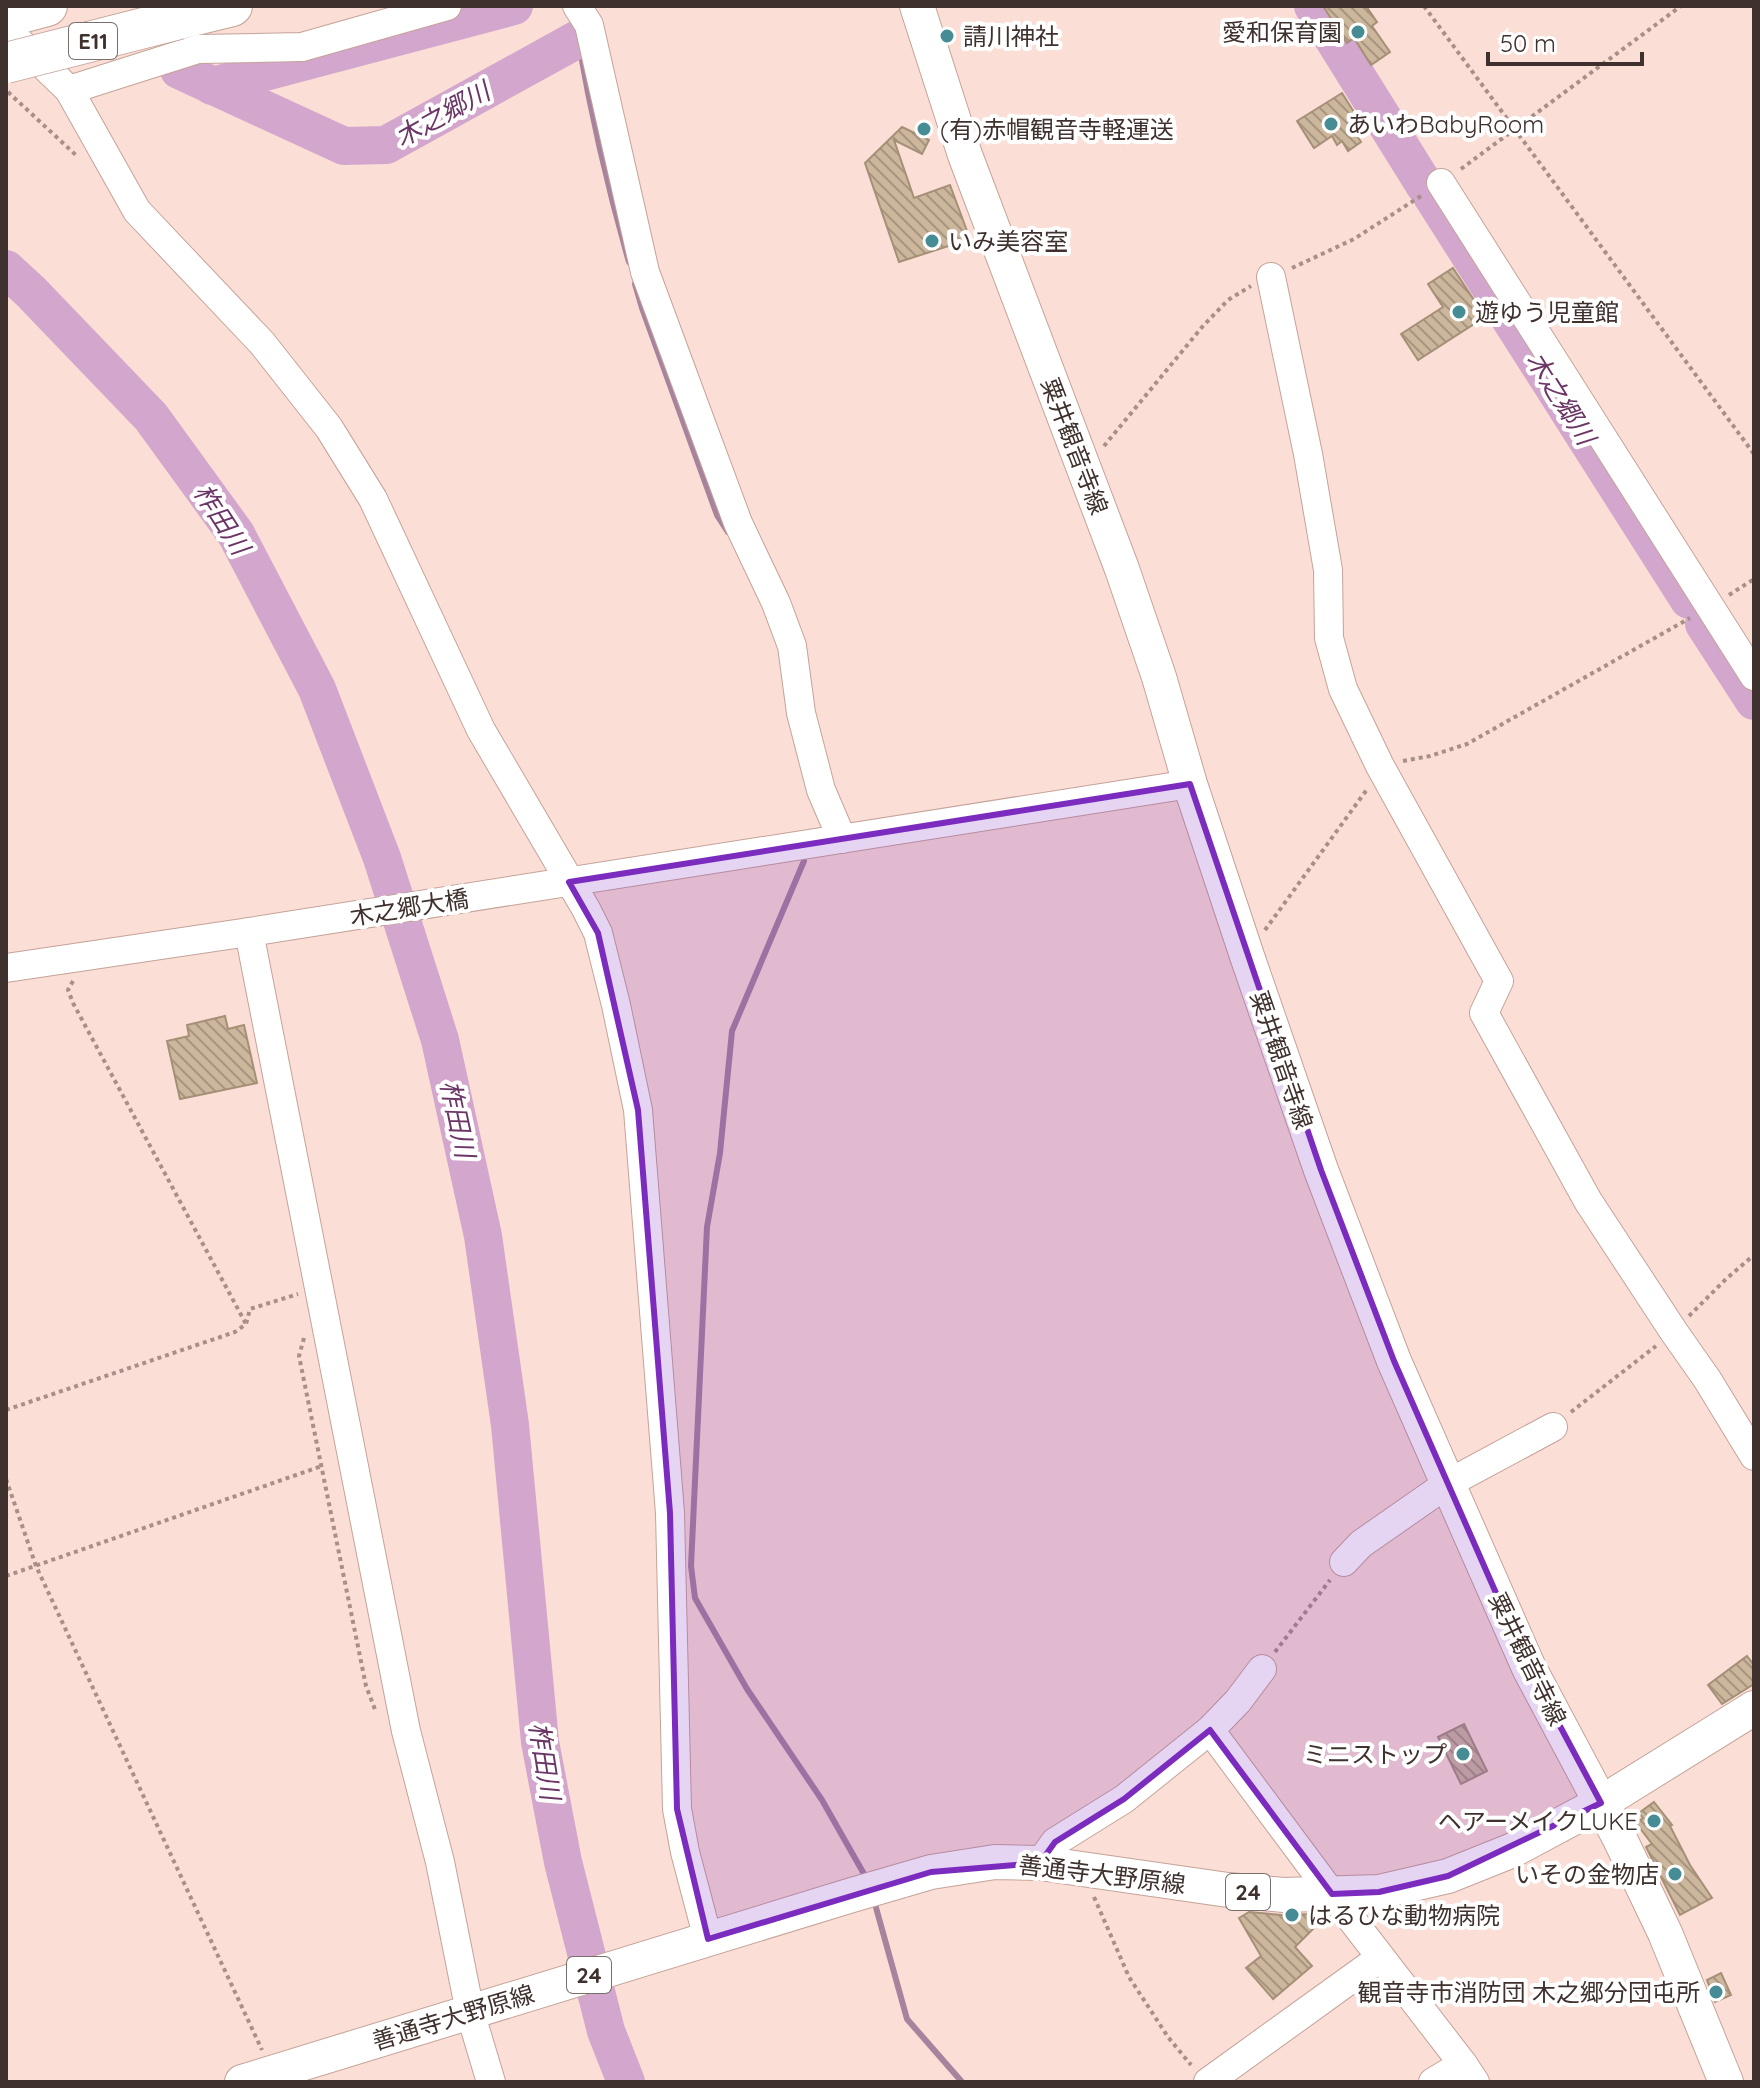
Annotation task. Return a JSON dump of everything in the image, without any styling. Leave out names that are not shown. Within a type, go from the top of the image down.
[{"type":"highway","name":"E11","points":[[6,17],[47,6]]},
{"type":"highway","name":"E11","points":[[6,63],[232,6]]},
{"type":"main road","name":"粟井観音寺線","points":[[917,6],[965,155],[1159,677],[1190,784],[1247,956],[1351,1251],[1394,1361],[1529,1668],[1601,1803],[1665,1933],[1726,2082]]},
{"type":"main road","name":"善通寺大野原線","points":[[257,2077],[931,1872],[995,1862],[1040,1863],[1284,1895],[1379,1892],[1448,1876],[1513,1850],[1601,1803],[1754,1708]]},
{"type":"street","points":[[69,90],[198,49],[302,47],[447,6]]},
{"type":"street","points":[[577,6],[589,25],[645,272],[738,523],[792,646],[801,713],[817,775],[842,839]]},
{"type":"street","points":[[6,29],[69,90],[137,211],[262,343],[329,428],[373,499],[481,730],[598,933],[638,1110],[670,1513],[677,1809],[708,1939]]},
{"type":"street","points":[[1441,183],[1754,676]]},
{"type":"street","points":[[1271,277],[1308,454],[1328,570],[1329,638],[1343,689],[1380,766],[1499,981],[1484,1013],[1588,1201],[1707,1379],[1754,1456]]},
{"type":"street","name":"木之郷大橋","points":[[6,968],[1190,784]]},
{"type":"street","points":[[249,932],[406,1731],[440,1862],[470,2012],[491,2082]]},
{"type":"street","points":[[1344,1562],[1361,1544],[1447,1484],[1553,1427]]},
{"type":"street","points":[[1040,1863],[1055,1842],[1124,1799],[1210,1730],[1238,1701],[1262,1669]]},
{"type":"street","points":[[1210,1730],[1469,2073],[1433,2082]]},
{"type":"street","points":[[1202,2076],[1380,1958]]},
{"type":"street","points":[[257,2077],[414,2017],[470,2012]]},
{"type":"street","points":[[339,2052],[445,2031],[457,2033],[468,2040],[491,2082]]},
{"type":"path","points":[[1424,6],[1754,454]]},
{"type":"path","points":[[1084,469],[1228,300],[1250,286],[1354,239],[1441,183],[1681,6]]},
{"type":"path","points":[[6,91],[82,161]]},
{"type":"path","points":[[1247,956],[1336,835],[1380,766],[1430,756],[1467,744],[1754,579]]},
{"type":"path","points":[[78,975],[68,990],[73,1003],[246,1324]]},
{"type":"path","points":[[6,1410],[235,1332],[246,1324],[250,1309],[303,1292],[317,1283]]},
{"type":"path","points":[[6,1576],[322,1466]]},
{"type":"path","points":[[6,1479],[36,1566],[257,2077]]},
{"type":"path","points":[[1262,1669],[1344,1562]]},
{"type":"path","points":[[1082,1869],[1129,1977],[1168,2037],[1202,2076]]},
{"type":"highlighted area","points":[[1190,784],[1321,1170],[1394,1361],[1529,1668],[1601,1803],[1448,1876],[1379,1892],[1332,1894],[1210,1730],[1124,1799],[1055,1842],[1040,1863],[931,1872],[708,1939],[677,1809],[670,1513],[638,1110],[598,933],[569,882]]},
{"type":"building","name":"愛和保育園","points":[[1323,6],[1366,6],[1377,22],[1372,26],[1390,52],[1371,65],[1354,38],[1347,43]]},
{"type":"building","name":"あいわBabyRoom","points":[[1342,93],[1364,128],[1356,134],[1361,142],[1348,151],[1342,141],[1337,145],[1332,136],[1314,148],[1297,121]]},
{"type":"building","points":[[902,127],[929,140],[922,154],[894,140],[914,198],[950,185],[970,239],[899,262],[865,163]]},
{"type":"building","name":"遊ゆう児童館","points":[[1453,268],[1485,317],[1418,360],[1401,334],[1443,307],[1428,284]]},
{"type":"building","points":[[225,1016],[228,1029],[244,1025],[257,1083],[180,1099],[167,1041],[189,1036],[187,1025]]},
{"type":"building","points":[[1747,1656],[1754,1665],[1754,1684],[1722,1704],[1708,1685]]},
{"type":"building","name":"ミニストップ","points":[[1464,1724],[1487,1771],[1461,1784],[1438,1737]]},
{"type":"building","name":"いその金物店","points":[[1654,1802],[1672,1825],[1690,1865],[1712,1898],[1680,1915],[1646,1847],[1652,1844],[1636,1823],[1643,1818],[1639,1813]]},
{"type":"building","points":[[1249,1912],[1315,1914],[1321,1921],[1295,1947],[1312,1966],[1273,1999],[1246,1968],[1261,1956],[1239,1918]]},
{"type":"building","name":"観音寺市消防団 木之郷分団屯所","points":[[1721,1973],[1731,1995],[1715,2002],[1707,1980]]},
{"type":"waterway","name":"木之郷川","points":[[212,86],[514,6]]},
{"type":"waterway","name":"木之郷川","points":[[1313,6],[1425,186]]},
{"type":"waterway","points":[[578,39],[600,151],[629,262]]},
{"type":"waterway","name":"木之郷川","points":[[179,70],[344,146],[386,145],[578,39]]},
{"type":"waterway","name":"木之郷川","points":[[1432,196],[1689,600]]},
{"type":"waterway","name":"柞田川","points":[[6,269],[151,417],[236,534],[317,689],[382,858],[440,1040],[483,1236],[510,1425],[540,1742],[563,1862],[606,2031],[626,2082]]},
{"type":"waterway","points":[[635,284],[717,515],[728,532]]},
{"type":"waterway","name":"木之郷川","points":[[1704,624],[1754,701]]},
{"type":"waterway","points":[[804,861],[732,1031],[720,1153],[707,1227],[691,1566],[695,1598],[747,1689],[822,1800],[864,1874]]},
{"type":"waterway","points":[[875,1904],[907,2019],[962,2082]]},
{"type":"place","name":"愛和保育園","points":[[1358,32]]},
{"type":"place","name":"請川神社","points":[[947,36]]},
{"type":"place","name":"あいわBabyRoom","points":[[1331,124]]},
{"type":"place","name":"(有)赤帽観音寺軽運送","points":[[924,129]]},
{"type":"place","name":"いみ美容室","points":[[932,241]]},
{"type":"place","name":"遊ゆう児童館","points":[[1459,312]]},
{"type":"place","name":"ミニストップ","points":[[1463,1754]]},
{"type":"place","name":"ヘアーメイクLUKE","points":[[1654,1821]]},
{"type":"place","name":"いその金物店","points":[[1675,1874]]},
{"type":"place","name":"はるひな動物病院","points":[[1292,1915]]},
{"type":"place","name":"観音寺市消防団 木之郷分団屯所","points":[[1716,1992]]}]
